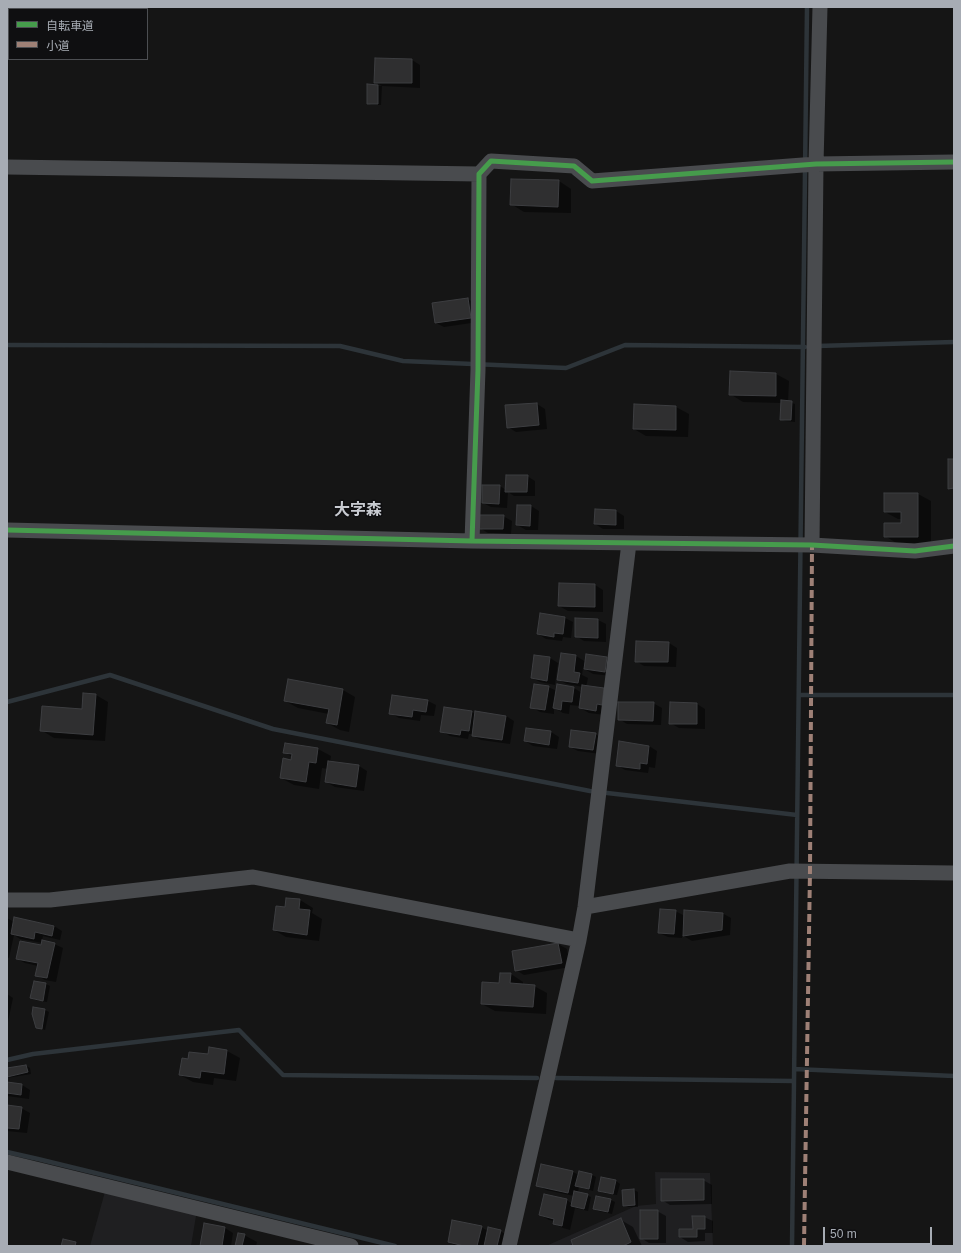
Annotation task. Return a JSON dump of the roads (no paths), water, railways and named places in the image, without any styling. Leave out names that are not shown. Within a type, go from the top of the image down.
[{"type":"street","points":[[812,545],[816,164],[820,7]]},
{"type":"street","points":[[472,541],[478,363],[479,174],[491,161],[574,166],[592,181],[816,164],[954,162]]},
{"type":"street","points":[[7,167],[479,174]]},
{"type":"street","points":[[7,530],[472,541],[812,545],[916,551],[954,546]]},
{"type":"street","points":[[509,1246],[579,940],[598,799],[629,543]]},
{"type":"street","points":[[584,907],[796,871],[954,873]]},
{"type":"street","points":[[7,900],[50,900],[253,877],[579,940]]},
{"type":"street","points":[[7,1162],[351,1246]]},
{"type":"waterway","points":[[792,1246],[807,7]]},
{"type":"waterway","points":[[817,346],[954,342]]},
{"type":"waterway","points":[[7,345],[340,346],[403,361],[566,368],[625,345],[805,347]]},
{"type":"waterway","points":[[7,702],[110,675],[273,729],[590,791],[797,815]]},
{"type":"waterway","points":[[799,695],[954,695]]},
{"type":"waterway","points":[[7,1060],[33,1054],[239,1030],[283,1075],[537,1078]]},
{"type":"waterway","points":[[794,1069],[954,1076]]},
{"type":"waterway","points":[[556,1078],[794,1081]]},
{"type":"waterway","points":[[7,1152],[395,1246]]},
{"type":"district","name":"大字森","points":[[358,511]]}]
